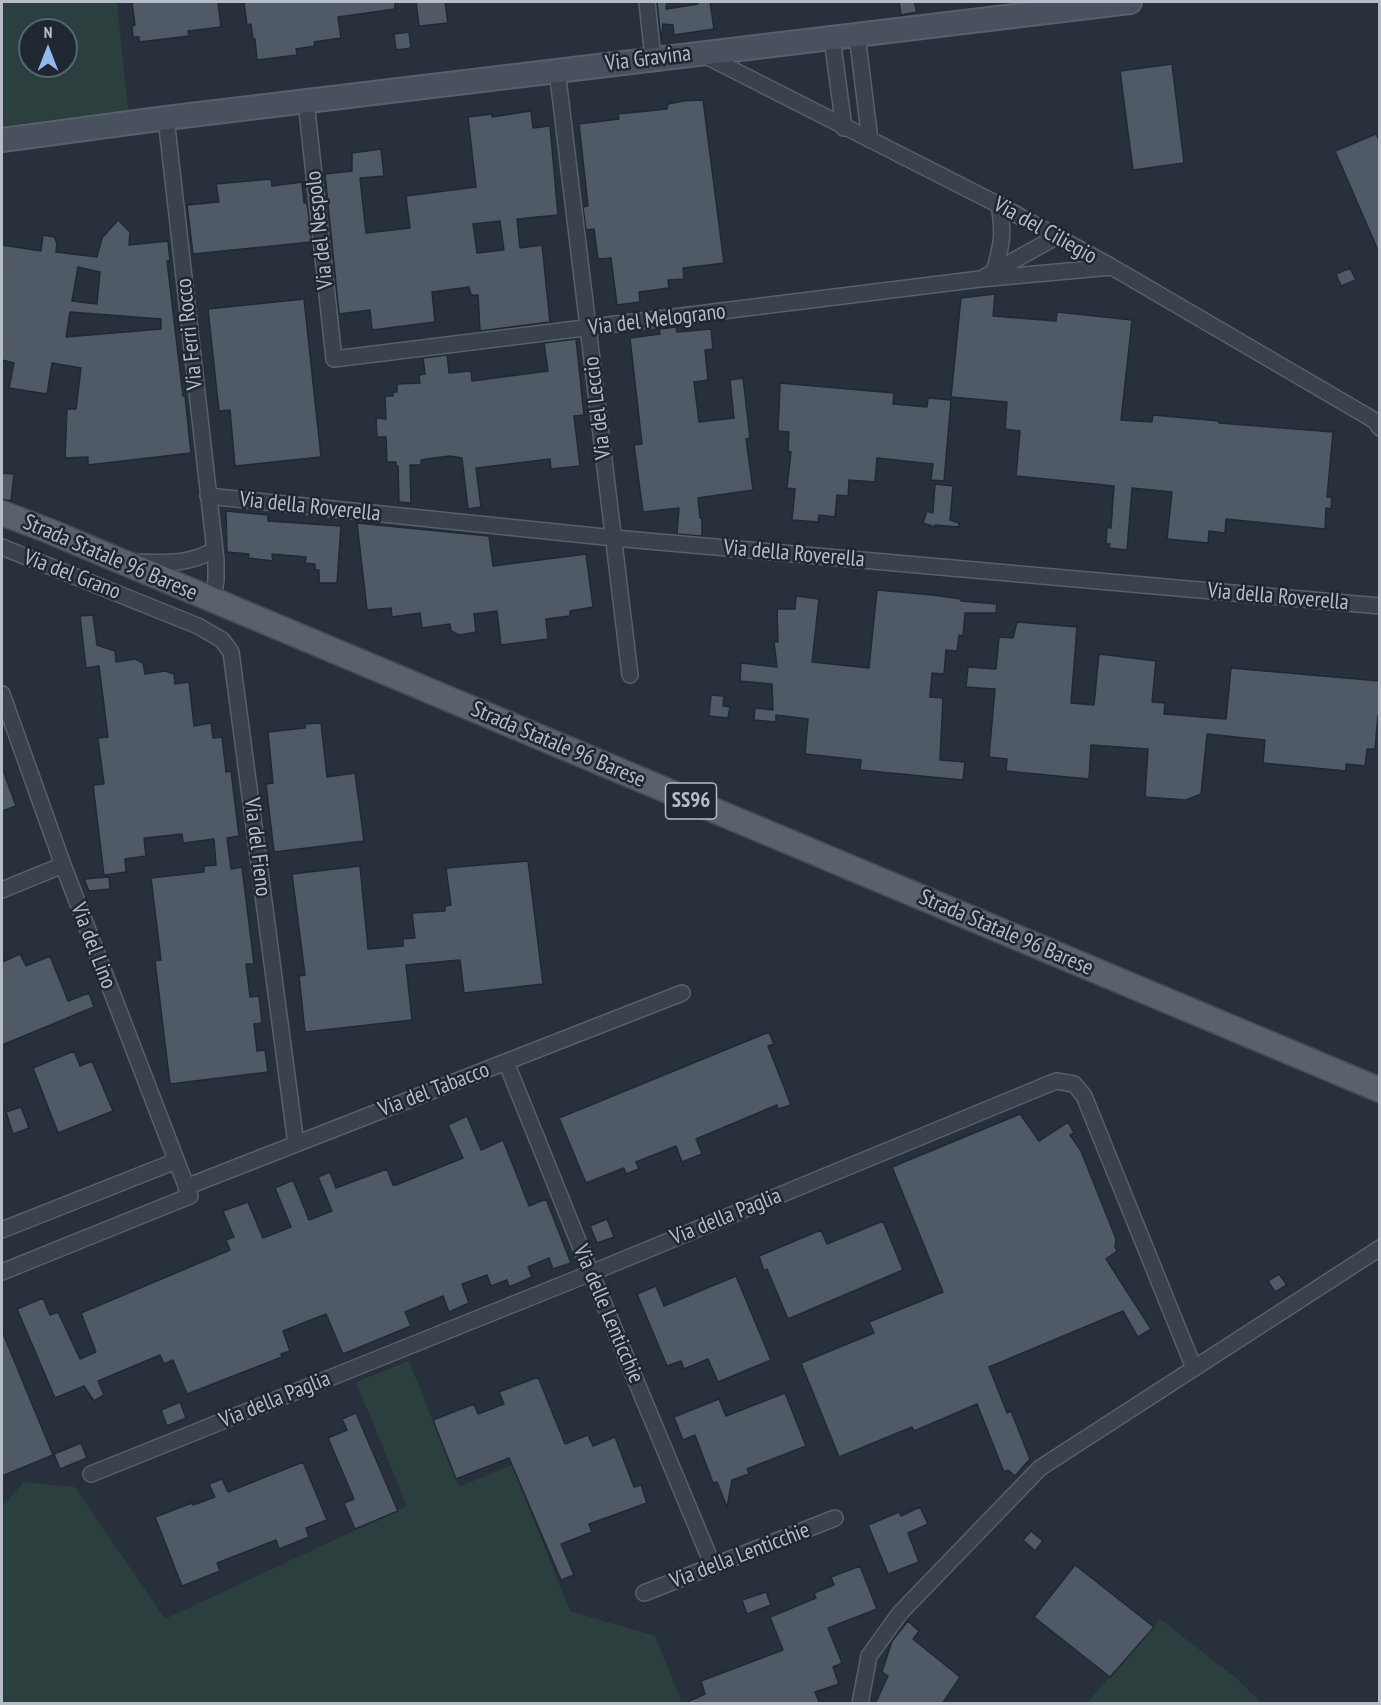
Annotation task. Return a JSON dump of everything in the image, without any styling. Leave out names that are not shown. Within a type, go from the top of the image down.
[{"type":"main road","name":"Via Gravina","points":[[2,140],[166,117],[1124,2]]},
{"type":"main road","name":"Strada Statale 96 Barese","points":[[2,513],[122,562],[150,590],[189,591],[213,600],[1380,1090]]},
{"type":"street","points":[[647,2],[653,58]]},
{"type":"street","points":[[857,35],[870,140]]},
{"type":"street","points":[[832,38],[844,128]]},
{"type":"street","name":"Via del Ciliegio","points":[[699,53],[999,205],[1112,267],[1367,416],[1380,428]]},
{"type":"street","name":"Via del Leccio","points":[[557,70],[630,675]]},
{"type":"street","name":"Via del Nespolo","points":[[306,101],[334,359]]},
{"type":"street","name":"Via Ferri Rocco","points":[[166,117],[214,550],[216,580],[213,600]]},
{"type":"street","points":[[987,276],[1002,244],[1003,231],[999,205]]},
{"type":"street","points":[[987,276],[1056,237]]},
{"type":"street","name":"Via del Melograno","points":[[334,359],[987,276],[1112,267]]},
{"type":"street","name":"Via della Roverella","points":[[208,496],[614,538],[1380,606]]},
{"type":"street","name":"Via del Grano","points":[[2,547],[150,590]]},
{"type":"street","points":[[122,562],[169,563],[199,559],[214,550]]},
{"type":"street","points":[[189,591],[191,577],[199,559]]},
{"type":"street","name":"Via del Fieno","points":[[150,590],[228,646],[232,658],[296,1144]]},
{"type":"street","name":"Via del Lino","points":[[2,694],[63,865],[188,1191]]},
{"type":"street","points":[[2,890],[63,865]]},
{"type":"street","name":"Via del Tabacco","points":[[2,1272],[296,1144],[682,993]]},
{"type":"street","name":"Via delle Lenticchie","points":[[506,1062],[713,1566]]},
{"type":"street","name":"Via della Paglia","points":[[91,1474],[591,1273],[1056,1081],[1074,1084],[1084,1095],[1194,1368]]},
{"type":"street","points":[[2,1230],[176,1161]]},
{"type":"street","points":[[860,1704],[869,1656],[900,1613],[1040,1468],[1380,1248]]},
{"type":"street","name":"Via della Lenticchie","points":[[645,1593],[835,1518]]},
{"type":"shaded area","points":[[2,2],[117,2],[128,110],[2,126]]},
{"type":"shaded area","points":[[409,1361],[459,1487],[512,1465],[570,1611],[655,1636],[682,1703],[2,1703],[2,1506],[24,1482],[75,1487],[165,1619],[407,1506],[356,1382]]},
{"type":"shaded area","points":[[1160,1619],[1236,1678],[1261,1703],[1086,1704]]},
{"type":"building","points":[[132,2],[218,2],[221,27],[188,31],[189,36],[139,42],[139,37],[133,37],[132,26],[135,25]]},
{"type":"building","points":[[244,2],[395,2],[395,9],[338,17],[341,38],[314,42],[315,46],[296,49],[297,55],[257,60],[255,39],[253,39],[251,24],[247,25]]},
{"type":"building","points":[[416,2],[445,2],[448,23],[419,26]]},
{"type":"building","points":[[657,2],[667,2],[666,9],[698,4],[698,2],[710,2],[714,29],[674,35],[673,25],[663,24],[661,40]]},
{"type":"building","points":[[899,2],[914,2],[917,12],[901,15]]},
{"type":"building","points":[[409,32],[411,48],[396,50],[394,34]]},
{"type":"building","points":[[1172,64],[1184,163],[1133,170],[1120,71]]},
{"type":"building","points":[[703,100],[724,263],[683,268],[684,279],[668,280],[669,288],[639,292],[640,302],[617,305],[611,258],[598,259],[594,229],[586,230],[583,207],[588,206],[579,124],[619,119],[618,114],[667,109],[668,104],[683,101]]},
{"type":"building","points":[[531,111],[533,128],[550,126],[558,215],[517,219],[520,248],[542,245],[550,322],[480,331],[478,295],[471,295],[469,287],[432,292],[435,322],[372,330],[370,310],[339,314],[325,174],[352,171],[352,153],[381,149],[384,176],[360,178],[366,233],[410,228],[406,196],[476,187],[468,117],[492,114],[492,117]],"holes":[[[500,221],[504,250],[477,253],[473,224]]]},
{"type":"building","points":[[1376,134],[1380,142],[1380,255],[1335,151]]},
{"type":"building","points":[[271,179],[272,186],[302,182],[312,242],[193,254],[187,205],[219,202],[216,184]]},
{"type":"building","points":[[118,220],[130,232],[129,245],[168,241],[170,261],[167,261],[191,453],[88,465],[88,457],[65,458],[67,409],[76,409],[81,368],[52,363],[47,394],[9,388],[14,363],[2,360],[2,245],[41,251],[43,235],[54,237],[57,243],[56,252],[97,257],[102,238]],"holes":[[[78,267],[100,272],[97,304],[72,301]],[[70,312],[161,319],[161,329],[66,337]]]},
{"type":"building","points":[[1350,268],[1356,280],[1341,286],[1336,274]]},
{"type":"building","points":[[995,294],[993,316],[1056,321],[1057,312],[1132,320],[1121,420],[1152,422],[1153,415],[1333,432],[1327,497],[1332,497],[1331,509],[1326,508],[1325,529],[1226,519],[1225,533],[1209,531],[1208,543],[1167,539],[1172,492],[1132,488],[1127,550],[1109,548],[1110,544],[1106,544],[1107,527],[1111,528],[1114,486],[1016,476],[1020,431],[1005,429],[1007,402],[951,397],[961,298]]},
{"type":"building","points":[[304,299],[321,457],[235,466],[230,410],[219,411],[208,309]]},
{"type":"building","points":[[676,327],[677,332],[711,329],[713,349],[705,350],[708,380],[694,382],[699,422],[734,418],[730,380],[743,378],[750,438],[746,439],[753,490],[698,498],[700,518],[702,518],[702,536],[677,534],[679,508],[643,512],[634,445],[642,444],[630,338],[660,334],[659,329]]},
{"type":"building","points":[[576,339],[584,415],[574,416],[580,466],[551,469],[550,459],[476,468],[481,507],[468,509],[462,458],[450,456],[426,459],[421,460],[421,465],[410,465],[411,503],[399,502],[398,466],[396,462],[387,462],[386,437],[377,437],[376,418],[386,419],[385,396],[393,396],[393,392],[397,392],[397,384],[420,383],[419,375],[425,374],[423,358],[447,355],[449,373],[471,371],[472,381],[548,371],[544,343]]},
{"type":"building","points":[[780,383],[894,393],[893,404],[927,407],[928,398],[951,400],[944,481],[931,480],[933,464],[877,458],[875,482],[849,480],[848,496],[837,495],[835,517],[819,515],[818,522],[792,520],[795,489],[787,488],[791,452],[788,451],[789,432],[778,431]]},
{"type":"building","points":[[2,473],[14,474],[11,501],[2,499]]},
{"type":"building","points":[[935,484],[953,486],[950,520],[959,523],[959,527],[935,525],[935,527],[923,523],[927,511],[933,513]]},
{"type":"building","points":[[226,511],[268,515],[268,521],[341,526],[337,583],[319,583],[319,570],[315,570],[315,564],[305,563],[306,557],[272,554],[273,561],[248,558],[249,554],[227,552]]},
{"type":"building","points":[[357,523],[489,536],[493,566],[586,554],[593,607],[570,611],[570,616],[546,619],[548,639],[501,645],[497,611],[474,614],[476,632],[459,635],[451,631],[450,624],[422,628],[420,613],[392,617],[391,608],[367,610]]},
{"type":"building","points":[[877,590],[997,604],[996,613],[965,613],[963,636],[959,635],[957,651],[946,650],[944,674],[932,673],[930,697],[943,698],[940,760],[965,762],[963,780],[860,770],[861,760],[805,754],[808,719],[776,715],[776,722],[754,720],[755,708],[773,710],[772,684],[740,681],[741,663],[777,667],[774,642],[778,642],[777,609],[795,609],[796,596],[819,599],[812,662],[869,668]]},
{"type":"building","points":[[93,615],[97,645],[115,651],[116,662],[135,659],[143,663],[145,674],[165,671],[174,674],[175,684],[189,682],[194,726],[211,723],[213,738],[222,737],[226,772],[231,771],[239,836],[227,838],[231,869],[242,867],[254,964],[246,964],[250,997],[259,996],[262,1023],[254,1024],[257,1051],[265,1050],[268,1072],[170,1084],[155,961],[161,960],[151,878],[204,872],[204,866],[216,865],[214,839],[183,843],[182,834],[144,838],[146,856],[125,859],[126,872],[104,875],[93,785],[104,784],[98,738],[108,737],[99,666],[86,668],[80,616]]},
{"type":"building","points":[[1017,622],[1077,627],[1071,703],[1094,705],[1099,654],[1156,661],[1152,702],[1165,703],[1164,714],[1226,719],[1231,668],[1380,681],[1380,716],[1378,715],[1375,749],[1367,749],[1365,766],[1346,764],[1346,771],[1263,763],[1265,740],[1207,734],[1201,794],[1186,800],[1145,797],[1148,749],[1091,745],[1089,779],[1006,771],[1007,759],[989,757],[995,689],[966,687],[968,667],[996,669],[999,637],[1013,638]]},
{"type":"building","points":[[711,695],[724,696],[723,706],[730,707],[728,718],[709,716]]},
{"type":"building","points":[[321,723],[327,777],[355,773],[364,841],[274,852],[266,784],[273,783],[268,732],[305,728],[305,724]]},
{"type":"building","points":[[2,770],[16,806],[2,811]]},
{"type":"building","points":[[528,861],[543,984],[464,993],[460,960],[406,965],[412,1020],[305,1032],[299,976],[305,975],[292,874],[360,866],[368,949],[403,946],[403,939],[415,938],[412,913],[445,911],[445,906],[451,905],[446,868]]},
{"type":"building","points":[[109,877],[110,889],[89,891],[84,879]]},
{"type":"building","points":[[20,954],[26,966],[50,956],[68,1001],[89,993],[94,1007],[2,1045],[2,962]]},
{"type":"building","points":[[769,1032],[774,1044],[768,1046],[791,1105],[778,1109],[777,1105],[696,1139],[702,1154],[682,1162],[676,1146],[636,1162],[639,1169],[626,1174],[624,1168],[586,1183],[559,1118]]},
{"type":"building","points":[[74,1051],[80,1066],[92,1061],[113,1111],[58,1133],[33,1068]]},
{"type":"building","points":[[21,1107],[29,1128],[13,1134],[6,1112]]},
{"type":"building","points":[[1020,1114],[1039,1141],[1068,1122],[1074,1133],[1070,1135],[1081,1151],[1116,1239],[1117,1251],[1106,1259],[1151,1329],[1138,1337],[1123,1311],[989,1367],[1007,1413],[1011,1411],[1030,1459],[1015,1476],[1008,1470],[1004,1472],[977,1404],[914,1431],[912,1427],[839,1457],[801,1363],[874,1333],[869,1322],[943,1292],[892,1167]]},
{"type":"building","points":[[467,1116],[481,1150],[503,1140],[529,1206],[546,1199],[571,1263],[553,1269],[549,1258],[528,1267],[532,1277],[509,1287],[507,1280],[491,1286],[487,1275],[462,1284],[469,1303],[449,1312],[443,1296],[405,1312],[411,1326],[343,1354],[326,1314],[283,1331],[290,1351],[281,1354],[282,1357],[187,1394],[173,1360],[164,1364],[160,1355],[98,1381],[104,1395],[94,1401],[84,1386],[55,1398],[17,1309],[43,1298],[50,1315],[58,1312],[80,1359],[96,1352],[81,1313],[230,1250],[226,1240],[234,1237],[223,1211],[248,1202],[263,1238],[291,1227],[275,1188],[293,1180],[309,1220],[332,1211],[318,1177],[330,1172],[336,1188],[387,1169],[393,1185],[396,1185],[463,1158],[448,1125]]},
{"type":"building","points":[[607,1219],[614,1237],[597,1243],[590,1226]]},
{"type":"building","points":[[883,1221],[903,1270],[788,1319],[767,1269],[764,1271],[759,1256],[821,1230],[827,1244]]},
{"type":"building","points":[[1279,1274],[1287,1285],[1275,1292],[1268,1281]]},
{"type":"building","points":[[736,1276],[771,1360],[718,1382],[708,1359],[684,1369],[681,1361],[667,1366],[637,1294],[656,1286],[664,1306]]},
{"type":"building","points":[[2,1331],[53,1455],[2,1476]]},
{"type":"building","points":[[538,1377],[565,1444],[588,1435],[593,1446],[615,1437],[634,1487],[641,1485],[647,1503],[589,1524],[592,1532],[561,1544],[574,1575],[561,1580],[509,1458],[456,1479],[433,1420],[474,1404],[478,1414],[504,1404],[499,1392]]},
{"type":"building","points":[[785,1393],[806,1446],[747,1469],[749,1474],[732,1480],[727,1507],[717,1482],[713,1483],[695,1435],[683,1440],[674,1417],[719,1399],[726,1416]]},
{"type":"building","points":[[180,1402],[186,1418],[167,1426],[161,1410]]},
{"type":"building","points":[[356,1413],[398,1511],[355,1529],[344,1503],[354,1499],[328,1438],[347,1430],[342,1419]]},
{"type":"building","points":[[81,1443],[87,1458],[60,1469],[54,1454]]},
{"type":"building","points":[[303,1462],[327,1520],[306,1528],[309,1537],[279,1549],[276,1540],[217,1563],[220,1571],[182,1586],[155,1517],[215,1497],[209,1484],[222,1479],[228,1492]]},
{"type":"building","points":[[920,1507],[928,1524],[908,1533],[919,1562],[888,1574],[868,1525],[899,1512],[901,1516]]},
{"type":"building","points":[[1031,1531],[1043,1541],[1035,1551],[1023,1540]]},
{"type":"building","points":[[1075,1565],[1154,1627],[1110,1677],[1034,1617]]},
{"type":"building","points":[[860,1566],[877,1609],[828,1628],[842,1663],[833,1667],[839,1684],[815,1692],[820,1704],[683,1704],[705,1694],[701,1681],[783,1650],[770,1617],[816,1598],[814,1593],[834,1585],[831,1577]]},
{"type":"building","points":[[766,1592],[771,1605],[747,1614],[742,1600]]},
{"type":"building","points":[[908,1621],[919,1631],[913,1639],[960,1677],[942,1704],[875,1704],[888,1676],[882,1672],[892,1641]]}]
